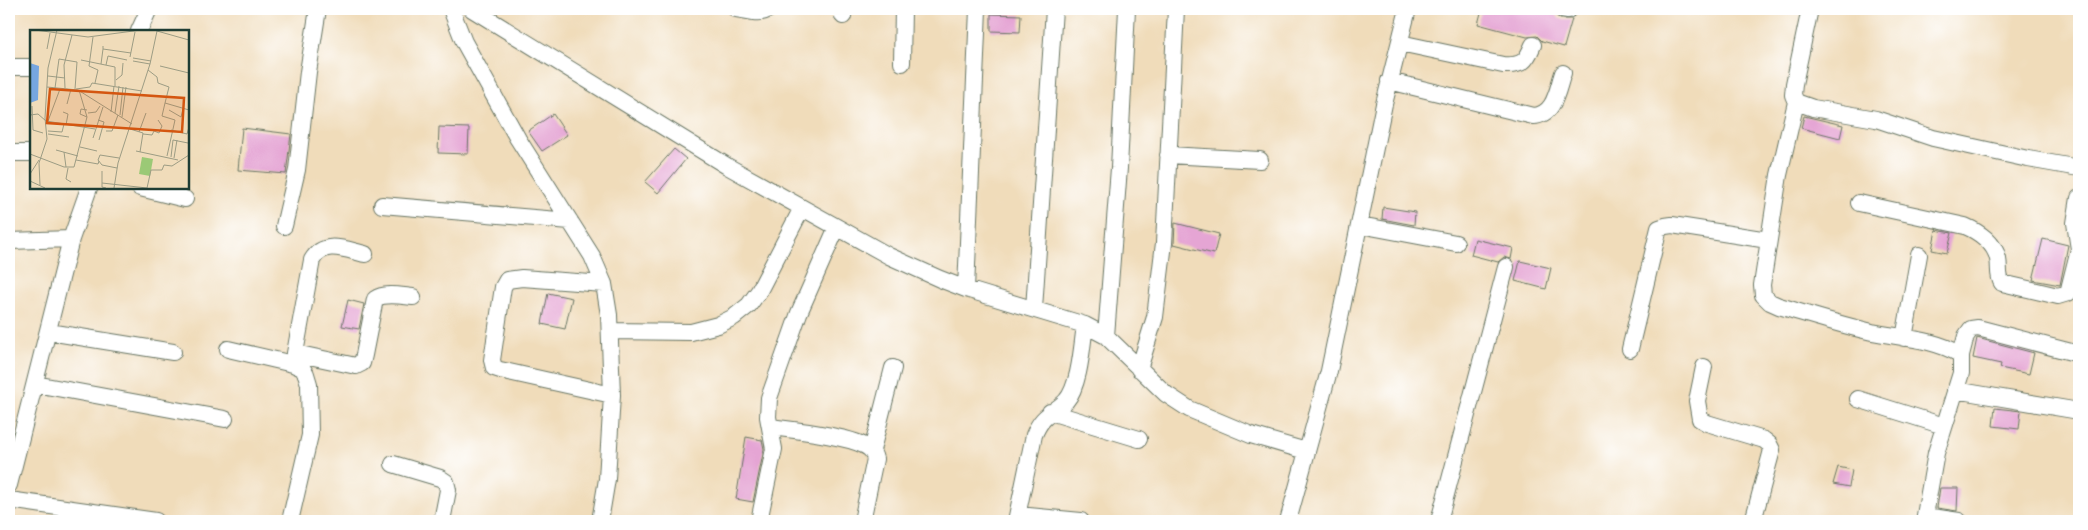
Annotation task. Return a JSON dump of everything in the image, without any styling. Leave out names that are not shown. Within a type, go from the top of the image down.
[{"type":"street","points":[[139,30],[149,9]]},
{"type":"street","points":[[284,226],[297,170],[308,72],[318,9]]},
{"type":"street","points":[[451,9],[464,42],[518,139],[592,256],[604,284],[610,330],[612,395],[606,478],[600,521]]},
{"type":"street","points":[[472,9],[727,166],[889,256],[966,289],[1085,325],[1106,336],[1166,394],[1188,409],[1251,435],[1306,451]]},
{"type":"street","points":[[736,9],[765,12],[769,9]]},
{"type":"street","points":[[902,63],[903,9]]},
{"type":"street","points":[[966,289],[978,9]]},
{"type":"street","points":[[1034,309],[1054,9]]},
{"type":"street","points":[[1106,336],[1120,168],[1127,9]]},
{"type":"street","points":[[1139,369],[1155,317],[1164,243],[1176,9]]},
{"type":"street","points":[[1288,521],[1329,371],[1389,81],[1408,9]]},
{"type":"street","points":[[1810,9],[1794,84],[1793,95],[1796,102],[1780,168],[1768,240],[1762,285],[1763,295],[1770,302],[1846,326],[1929,342],[1952,349],[1962,355]]},
{"type":"street","points":[[1400,43],[1503,65],[1514,65],[1524,62],[1533,45]]},
{"type":"street","points":[[9,67],[30,67]]},
{"type":"street","points":[[1389,81],[1533,116],[1542,116],[1548,112],[1553,102],[1563,73]]},
{"type":"street","points":[[1796,102],[1813,108],[1876,119],[1933,138],[2079,168]]},
{"type":"street","points":[[9,154],[30,153]]},
{"type":"street","points":[[1168,155],[1260,160]]},
{"type":"street","points":[[9,485],[72,239],[89,189]]},
{"type":"street","points":[[144,189],[185,199]]},
{"type":"street","points":[[1859,203],[1973,229],[1981,234],[1995,252],[1998,259],[1999,278],[2002,283],[2058,296],[2068,293],[2075,268],[2079,249],[2075,223],[2079,198]]},
{"type":"street","points":[[382,205],[570,221]]},
{"type":"street","points":[[610,330],[690,332],[718,325],[734,317],[749,305],[759,291],[802,208]]},
{"type":"street","points":[[1360,225],[1456,243]]},
{"type":"street","points":[[1630,349],[1659,228],[1672,225],[1768,240]]},
{"type":"street","points":[[759,521],[774,449],[768,417],[769,398],[799,314],[837,227]]},
{"type":"street","points":[[9,241],[72,239]]},
{"type":"street","points":[[290,521],[310,435],[306,374],[294,358],[312,260],[315,253],[322,248],[330,247],[365,254]]},
{"type":"street","points":[[1904,338],[1919,255]]},
{"type":"street","points":[[1439,521],[1506,267]]},
{"type":"street","points":[[604,284],[522,278],[507,280],[503,287],[492,360],[494,368],[500,370],[612,395]]},
{"type":"street","points":[[228,349],[356,366],[362,363],[375,299],[386,295],[413,297]]},
{"type":"street","points":[[1081,521],[1017,518],[1034,435],[1039,422],[1065,402],[1072,392],[1085,325]]},
{"type":"street","points":[[1959,521],[1924,518],[1936,453],[1961,373],[1966,336],[1971,329],[1978,328],[2079,354]]},
{"type":"street","points":[[49,332],[174,352]]},
{"type":"street","points":[[1704,367],[1697,401],[1700,419],[1707,423],[1764,440],[1772,450],[1752,521]]},
{"type":"street","points":[[862,521],[875,459],[872,450],[893,368]]},
{"type":"street","points":[[35,384],[225,419]]},
{"type":"street","points":[[1955,390],[2079,411]]},
{"type":"street","points":[[1858,399],[1944,426]]},
{"type":"street","points":[[1050,412],[1139,439]]},
{"type":"street","points":[[770,427],[837,438],[862,444],[872,450]]},
{"type":"street","points":[[393,464],[440,478],[446,482],[448,490],[442,521]]},
{"type":"street","points":[[9,500],[156,521]]},
{"type":"building","points":[[1482,9],[1538,9],[1553,13],[1560,19],[1572,19],[1564,47],[1542,41],[1537,36],[1527,37],[1478,24]]},
{"type":"building","points":[[991,14],[1021,15],[1020,32],[991,31]]},
{"type":"building","points":[[553,114],[567,135],[542,151],[528,131]]},
{"type":"building","points":[[1804,116],[1843,125],[1840,138],[1801,128]]},
{"type":"building","points":[[439,127],[469,128],[468,154],[438,153]]},
{"type":"building","points":[[242,128],[291,134],[286,174],[238,170]]},
{"type":"building","points":[[674,149],[686,159],[658,193],[645,182]]},
{"type":"building","points":[[1383,207],[1415,212],[1414,225],[1382,219]]},
{"type":"building","points":[[1175,223],[1219,234],[1214,254],[1174,244]]},
{"type":"building","points":[[1936,230],[1952,233],[1947,253],[1932,250]]},
{"type":"building","points":[[1475,239],[1513,248],[1511,259],[1504,257],[1498,262],[1471,255]]},
{"type":"building","points":[[2043,239],[2068,245],[2060,285],[2033,280]]},
{"type":"building","points":[[1520,261],[1551,268],[1546,289],[1515,281]]},
{"type":"building","points":[[548,293],[572,298],[565,329],[542,324]]},
{"type":"building","points":[[348,300],[364,304],[359,329],[342,326]]},
{"type":"building","points":[[1977,338],[2034,353],[2029,374],[2000,368],[2001,364],[1973,358]]},
{"type":"building","points":[[1995,408],[2021,411],[2019,429],[1993,426]]},
{"type":"building","points":[[746,437],[762,440],[764,449],[753,502],[736,499]]},
{"type":"building","points":[[1838,467],[1852,470],[1849,487],[1833,484]]},
{"type":"building","points":[[1940,488],[1958,488],[1957,511],[1937,508]]}]
